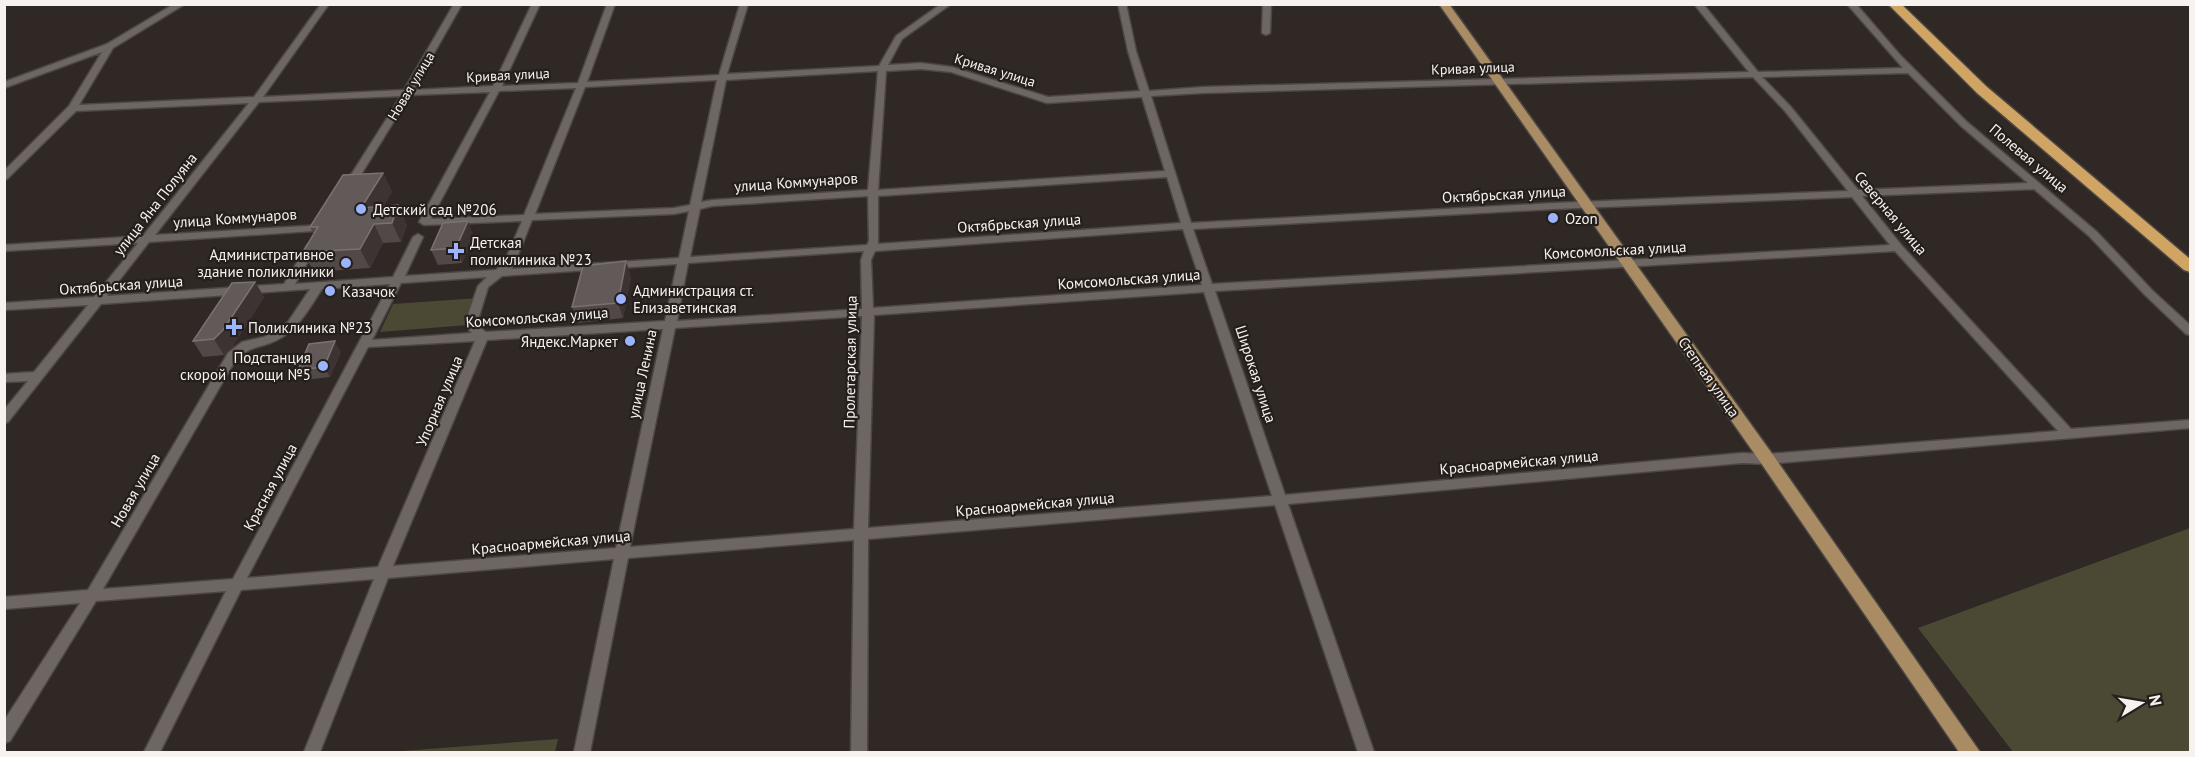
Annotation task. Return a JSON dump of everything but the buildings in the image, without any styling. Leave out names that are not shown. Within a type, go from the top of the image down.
[{"type":"highway","name":"Полевая улица","points":[[1894,4],[1982,90],[2190,267]]},
{"type":"highway","name":"Полевая улица","points":[[1904,4],[1994,90],[2190,256]]},
{"type":"main road","name":"Степная улица","points":[[1444,4],[1767,459],[1970,753]]},
{"type":"street","points":[[4,85],[110,46],[181,4]]},
{"type":"street","name":"улица Яна Полуяна","points":[[4,420],[256,100],[325,4]]},
{"type":"street","name":"Новая улица","points":[[341,199],[407,93],[458,4]]},
{"type":"street","points":[[496,90],[536,4]]},
{"type":"street","points":[[483,336],[474,329],[472,320],[483,286],[509,265],[582,85],[611,4]]},
{"type":"street","name":"улица Ленина","points":[[582,753],[621,552],[722,78],[744,4]]},
{"type":"street","name":"Пролетарская улица","points":[[859,753],[861,534],[868,312],[866,260],[874,241],[873,192],[882,69],[899,38],[947,4]]},
{"type":"street","name":"Широкая улица","points":[[1122,4],[1132,51],[1187,226],[1210,288],[1366,753]]},
{"type":"street","points":[[1266,33],[1267,4]]},
{"type":"street","name":"Северная улица","points":[[1698,4],[1756,75],[1788,109],[1898,248],[2068,434]]},
{"type":"street","name":"Полевая улица","points":[[1851,4],[1909,70],[1964,124],[2093,234],[2190,332]]},
{"type":"street","points":[[4,177],[73,108],[110,46]]},
{"type":"street","name":"Кривая улица","points":[[73,108],[496,90],[910,66],[936,67],[1047,100],[1498,80],[1909,70]]},
{"type":"street","name":"улица Коммунаров","points":[[496,90],[424,222],[529,215],[674,211],[712,203],[1171,174]]},
{"type":"street","name":"Октябрьская улица","points":[[4,307],[1187,226],[1585,205],[2036,186]]},
{"type":"street","name":"улица Коммунаров","points":[[4,248],[146,239],[326,223],[287,288]]},
{"type":"street","name":"Красная улица","points":[[153,753],[237,584],[418,237]]},
{"type":"street","name":"Комсомольская улица","points":[[363,344],[1210,288],[1898,248]]},
{"type":"street","name":"Новая улица","points":[[4,736],[92,596],[232,356],[246,345],[268,340],[291,325],[318,286]]},
{"type":"street","name":"Упорная улица","points":[[312,753],[382,573],[483,336]]},
{"type":"street","points":[[4,378],[39,376]]},
{"type":"street","name":"Красноармейская улица","points":[[4,603],[1281,500],[1742,458],[1767,459],[2190,424]]},
{"type":"shaded area","points":[[479,298],[468,325],[380,332],[393,304]]},
{"type":"shaded area","points":[[2190,528],[2190,752],[2013,752],[1918,628]]},
{"type":"shaded area","points":[[558,739],[555,752],[389,752]]},
{"type":"place","name":"Детский сад №206","points":[[361,209]]},
{"type":"place","name":"Ozon","points":[[1553,218]]},
{"type":"place","name":"Детская поликлиника №23","points":[[456,251]]},
{"type":"place","name":"Административное здание поликлиники","points":[[346,263]]},
{"type":"place","name":"Казачок","points":[[330,291]]},
{"type":"place","name":"Администрация ст. Елизаветинская","points":[[621,299]]},
{"type":"place","name":"Поликлиника №23","points":[[234,327]]},
{"type":"place","name":"Яндекс.Маркет","points":[[630,341]]},
{"type":"place","name":"Подстанция скорой помощи №5","points":[[323,366]]}]
